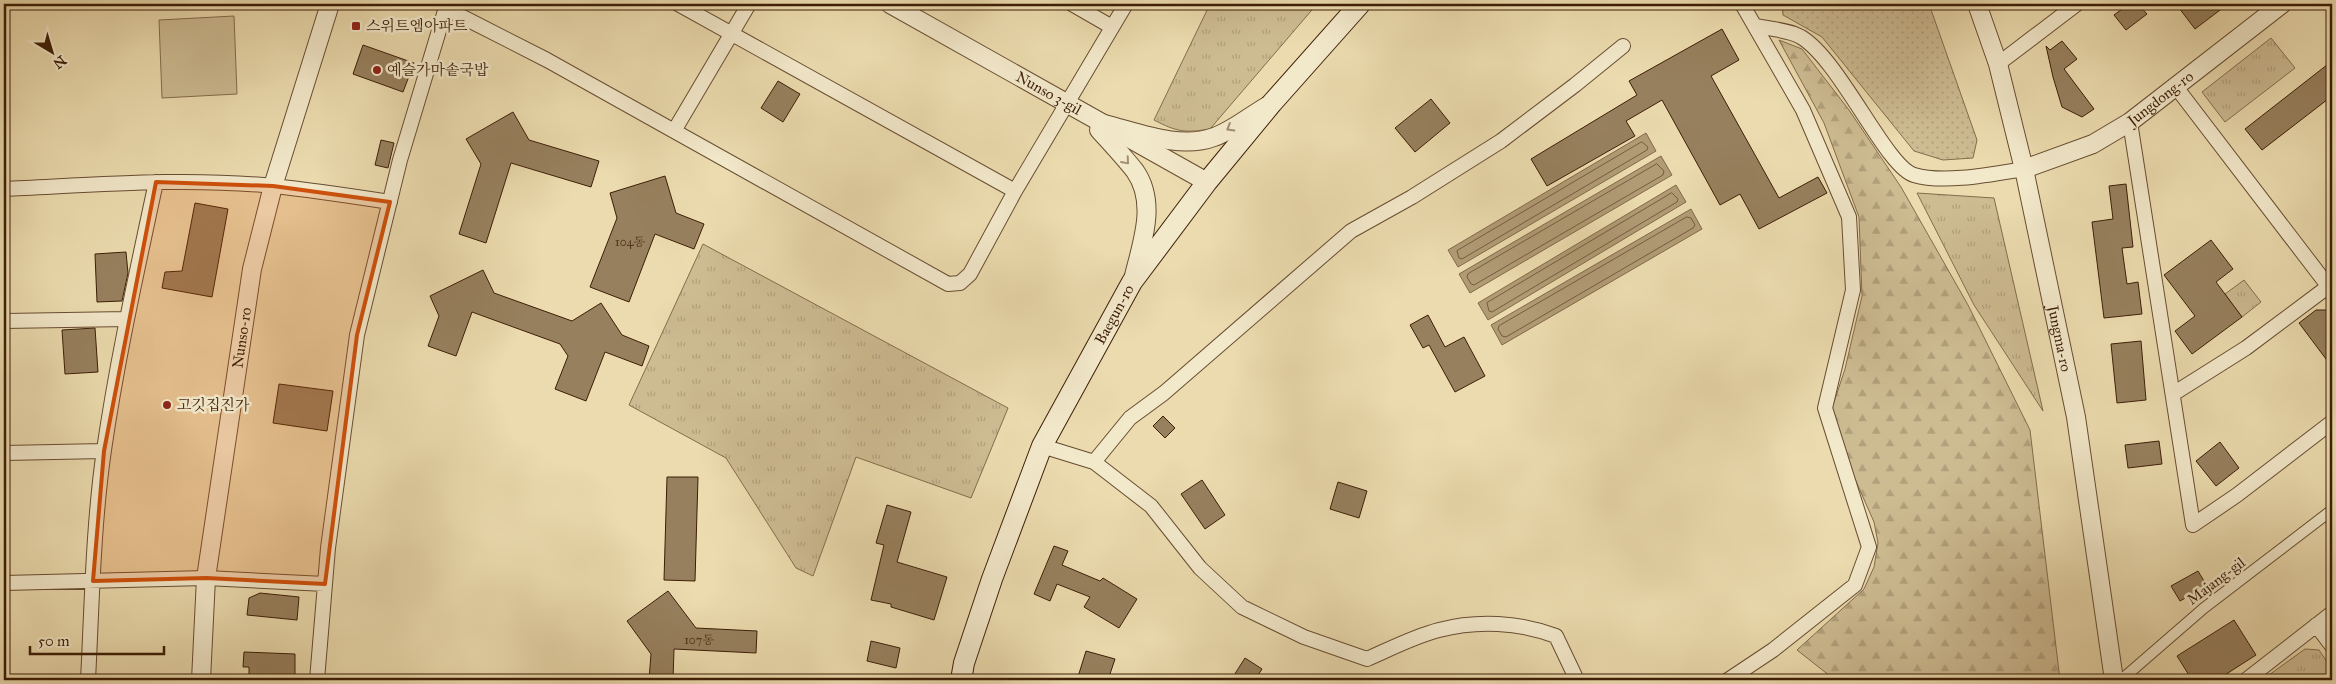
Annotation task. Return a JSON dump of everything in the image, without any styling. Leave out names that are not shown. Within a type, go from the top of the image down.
[{"type":"main road","name":"Baegun-ro","points":[[961,680],[964,663],[992,578],[1042,446],[1132,282],[1207,182],[1272,103],[1360,4]]},
{"type":"street","name":"Nunso-ro","points":[[201,680],[206,578],[252,269],[273,186],[330,4]]},
{"type":"street","points":[[678,4],[1016,191]]},
{"type":"street","points":[[674,131],[749,4]]},
{"type":"street","name":"Nunso 3-gil","points":[[890,4],[1207,182]]},
{"type":"street","points":[[1072,4],[1112,27]]},
{"type":"street","points":[[317,680],[325,584],[357,335],[390,202],[446,6],[948,284],[960,283],[970,274],[1016,191],[1126,4]]},
{"type":"street","points":[[1728,680],[1773,650],[1855,585],[1868,546],[1825,408],[1853,290],[1849,217],[1803,110],[1757,26],[1742,4]]},
{"type":"street","name":"Jungma-ro","points":[[1977,4],[1998,64],[2024,169],[2076,417],[2114,680]]},
{"type":"street","points":[[1998,64],[2077,4]]},
{"type":"street","name":"Jungdong-ro","points":[[2024,169],[2093,144],[2130,122],[2282,4]]},
{"type":"street","points":[[1757,26],[1800,36],[1823,55],[1889,151],[1902,167],[1912,175],[1940,178],[2024,169]]},
{"type":"street","points":[[1094,462],[1130,418],[1164,394],[1351,231],[1412,197],[1501,141],[1623,46]]},
{"type":"street","points":[[2173,394],[2246,348],[2330,289],[2176,86]]},
{"type":"street","points":[[1132,282],[1147,216],[1143,188],[1135,172],[1099,130],[1104,124],[1193,142],[1214,137],[1272,103]]},
{"type":"street","points":[[2130,122],[2193,525],[2237,495],[2332,422]]},
{"type":"street","points":[[88,680],[93,581],[104,451],[127,318],[156,182]]},
{"type":"street","points":[[4,189],[156,182],[273,186],[390,202]]},
{"type":"street","points":[[4,321],[127,318]]},
{"type":"street","points":[[1042,446],[1094,462],[1151,506],[1200,568],[1242,606],[1304,637],[1367,659],[1438,630],[1477,624],[1532,627],[1556,636],[1575,676],[1573,680]]},
{"type":"street","points":[[4,454],[104,451]]},
{"type":"street","name":"Majang-gil","points":[[2121,680],[2204,608],[2332,510]]},
{"type":"street","points":[[4,583],[206,578],[325,584]]},
{"type":"street","points":[[2246,680],[2332,613]]},
{"type":"street","points":[[2316,626],[2332,646]]},
{"type":"highlighted area","points":[[156,182],[273,186],[390,202],[357,335],[325,584],[206,578],[93,581],[104,451]]},
{"type":"green space","points":[[1210,4],[1317,4],[1210,129],[1187,131],[1175,129],[1154,120]]},
{"type":"green space","points":[[1782,4],[1929,4],[1977,140],[1973,158],[1943,160],[1914,151],[1822,37],[1783,15]]},
{"type":"green space","points":[[234,16],[237,94],[162,98],[159,20]]},
{"type":"green space","points":[[2271,38],[2295,68],[2225,122],[2202,92]]},
{"type":"green space","points":[[1779,40],[1802,49],[1849,110],[1901,187],[1968,305],[2030,430],[2060,680],[1835,680],[1797,650],[1864,589],[1874,567],[1878,543],[1874,522],[1848,463],[1832,408],[1845,369],[1862,296],[1859,217],[1824,123]]},
{"type":"green space","points":[[1917,193],[1994,198],[2043,411],[1974,305]]},
{"type":"green space","points":[[703,244],[1008,408],[971,498],[856,457],[813,576],[796,568],[726,458],[629,405]]},
{"type":"green space","points":[[2244,280],[2261,302],[2242,317],[2225,294]]},
{"type":"green space","points":[[2305,649],[2319,650],[2332,669],[2332,680],[2262,680]]},
{"type":"water","points":[[1646,133],[1656,151],[1458,267],[1448,250]]},
{"type":"water","points":[[1661,156],[1672,175],[1470,293],[1459,274]]},
{"type":"water","points":[[1676,185],[1686,202],[1488,320],[1478,303]]},
{"type":"water","points":[[1691,209],[1702,229],[1502,345],[1491,325]]},
{"type":"building","points":[[2129,4],[2138,4],[2147,14],[2126,30],[2114,15]]},
{"type":"building","points":[[2176,4],[2228,4],[2195,29]]},
{"type":"building","points":[[1722,29],[1739,60],[1711,76],[1779,198],[1818,177],[1827,193],[1759,229],[1740,194],[1720,205],[1662,100],[1626,121],[1635,136],[1547,186],[1531,159],[1637,95],[1629,81]]},
{"type":"building","points":[[2062,41],[2077,59],[2064,69],[2094,109],[2082,117],[2062,107],[2053,77],[2046,46],[2050,50]]},
{"type":"building","points":[[363,45],[414,63],[403,92],[353,74]]},
{"type":"building","points":[[2332,61],[2332,96],[2262,150],[2245,129]]},
{"type":"building","points":[[778,81],[800,94],[783,122],[761,108]]},
{"type":"building","points":[[1431,99],[1450,123],[1415,152],[1395,128]]},
{"type":"building","points":[[513,112],[529,140],[599,161],[591,187],[511,163],[486,243],[459,234],[481,164],[466,139]]},
{"type":"building","points":[[381,140],[394,143],[388,168],[375,165]]},
{"type":"building","points":[[665,176],[676,213],[704,224],[694,249],[655,234],[629,302],[590,287],[617,218],[610,193]]},
{"type":"building","points":[[2126,184],[2133,247],[2122,248],[2127,284],[2138,282],[2142,314],[2104,318],[2092,222],[2113,219],[2109,186]]},
{"type":"building","points":[[195,203],[228,209],[212,297],[162,288],[165,272],[182,271]]},
{"type":"building","points":[[2211,240],[2233,269],[2216,282],[2242,317],[2192,354],[2175,331],[2195,316],[2164,275]]},
{"type":"building","points":[[126,252],[128,273],[122,301],[97,302],[95,254]]},
{"type":"building","points":[[483,270],[494,293],[572,321],[601,303],[622,335],[649,346],[642,366],[605,352],[586,401],[555,389],[568,356],[560,344],[472,312],[456,356],[428,346],[439,316],[430,296]]},
{"type":"building","points":[[2316,310],[2332,310],[2332,367],[2299,323]]},
{"type":"building","points":[[1428,315],[1445,347],[1464,337],[1485,376],[1455,392],[1429,345],[1423,348],[1410,325]]},
{"type":"building","points":[[95,328],[98,372],[65,374],[62,330]]},
{"type":"building","points":[[2141,341],[2146,400],[2117,403],[2111,344]]},
{"type":"building","points":[[279,384],[333,391],[327,431],[273,423]]},
{"type":"building","points":[[1163,416],[1175,428],[1165,438],[1153,426]]},
{"type":"building","points":[[2159,441],[2162,464],[2128,468],[2125,445]]},
{"type":"building","points":[[2220,442],[2239,468],[2216,486],[2196,461]]},
{"type":"building","points":[[667,477],[698,477],[695,581],[664,580]]},
{"type":"building","points":[[1202,480],[1225,515],[1205,529],[1181,494]]},
{"type":"building","points":[[1338,482],[1367,491],[1359,518],[1330,509]]},
{"type":"building","points":[[887,505],[911,512],[897,562],[947,577],[934,620],[891,607],[891,604],[871,600],[884,545],[876,543]]},
{"type":"building","points":[[1054,546],[1068,551],[1062,565],[1100,581],[1103,578],[1137,599],[1119,628],[1084,607],[1090,597],[1057,584],[1050,601],[1034,594]]},
{"type":"building","points":[[2198,571],[2207,586],[2180,601],[2171,586]]},
{"type":"building","points":[[668,591],[696,628],[757,631],[756,653],[674,649],[673,680],[649,680],[651,654],[627,621]]},
{"type":"building","points":[[260,593],[299,597],[297,620],[247,615],[249,598]]},
{"type":"building","points":[[2234,620],[2256,655],[2217,680],[2192,680],[2177,656]]},
{"type":"building","points":[[871,641],[900,648],[896,668],[867,661]]},
{"type":"building","points":[[1086,651],[1115,659],[1108,680],[1077,680]]},
{"type":"building","points":[[244,652],[295,654],[295,680],[249,680],[249,667],[243,667]]},
{"type":"building","points":[[1245,658],[1262,669],[1255,680],[1231,680]]},
{"type":"place","name":"스위트엠아파트","points":[[356,26]]},
{"type":"place","name":"예슬가마솥국밥","points":[[377,70]]},
{"type":"place","name":"고깃집진가","points":[[167,405]]}]
